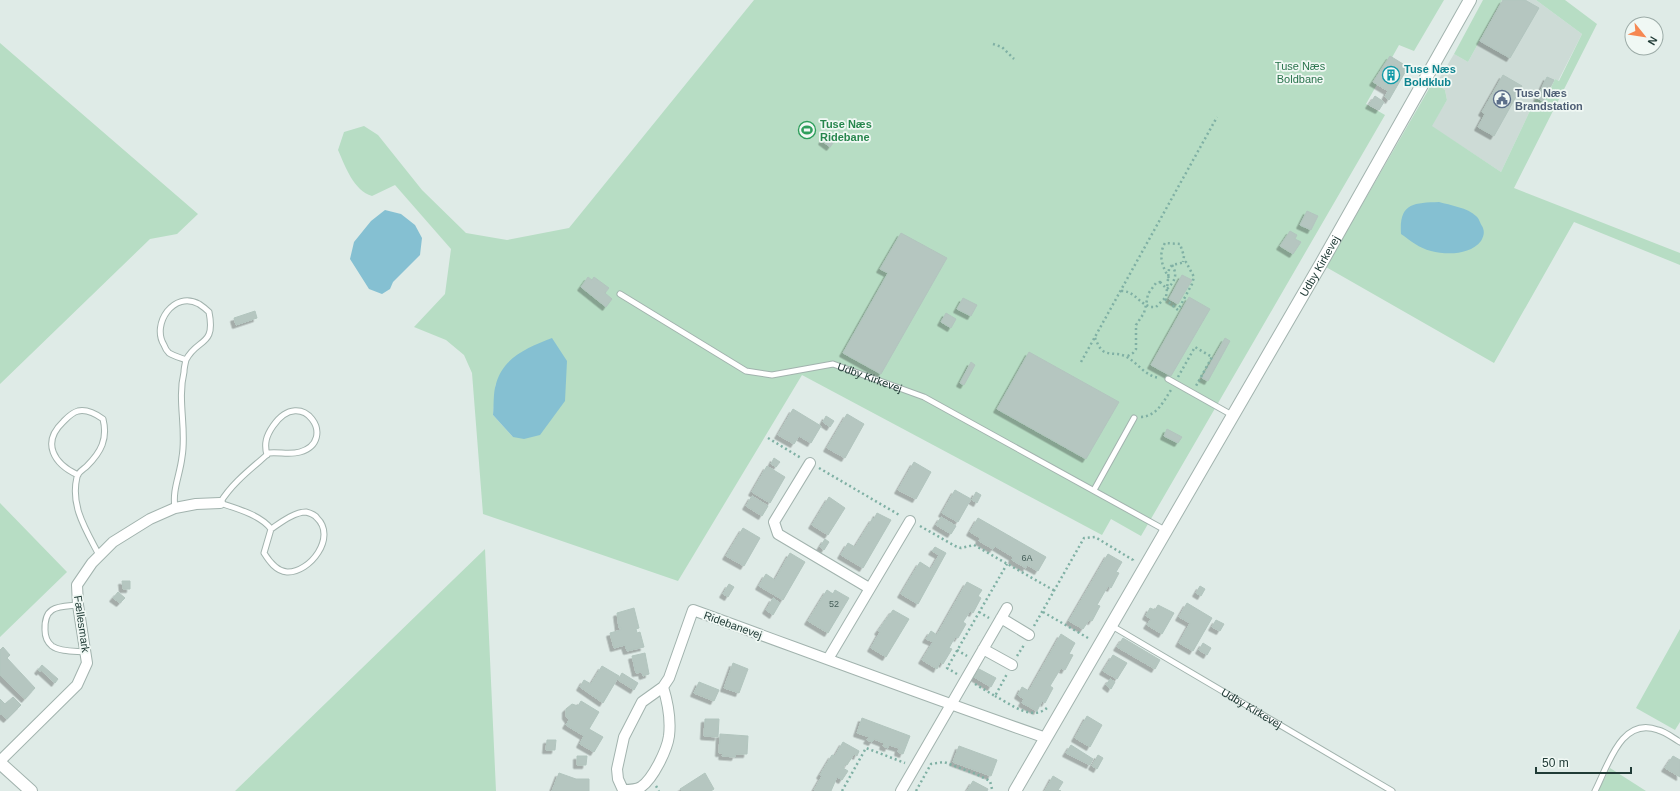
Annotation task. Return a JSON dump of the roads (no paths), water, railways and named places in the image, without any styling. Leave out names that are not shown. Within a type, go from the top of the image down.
[{"type":"street","name":"Udby Kirkevej","points":[[1016,791],[1470,0]]},
{"type":"street","points":[[810,463],[774,522],[778,534],[869,588]]},
{"type":"street","name":"Fællesmark","points":[[0,762],[77,685],[87,664],[78,605],[77,585],[99,555],[113,542],[128,532],[150,519],[175,508],[196,504],[220,503]]},
{"type":"street","points":[[828,659],[910,521]]},
{"type":"street","points":[[901,791],[1007,608]]},
{"type":"street","name":"Ridebanevej","points":[[663,687],[669,707],[669,736],[662,757],[650,778],[641,787],[623,790],[618,779],[617,769],[624,737],[642,702],[663,687],[669,678],[693,610],[950,705],[1046,738]]},
{"type":"street","points":[[1001,618],[1030,635]]},
{"type":"street","points":[[984,649],[1012,665]]},
{"type":"street","points":[[0,762],[31,791]]},
{"type":"lane","name":"Udby Kirkevej","points":[[620,294],[746,372],[772,375],[833,364],[924,397],[1166,530]]},
{"type":"lane","points":[[175,508],[173,498],[182,458],[184,439],[180,401],[186,360],[207,339],[212,325],[209,312],[198,304],[187,301],[176,304],[167,311],[160,323],[160,339],[168,352],[186,360]]},
{"type":"lane","points":[[1168,379],[1232,415]]},
{"type":"lane","points":[[78,475],[61,464],[52,452],[52,439],[60,425],[71,414],[78,411],[92,412],[103,419],[106,429],[106,438],[97,454],[78,475],[76,495],[80,518],[99,555]]},
{"type":"lane","points":[[220,503],[225,494],[267,455],[274,453],[284,454],[301,452],[311,447],[316,439],[317,430],[314,421],[308,414],[296,411],[289,412],[277,420],[268,433],[265,445],[267,455]]},
{"type":"lane","points":[[1094,490],[1134,418]]},
{"type":"lane","name":"Fællesmark","points":[[220,503],[245,511],[268,525],[271,529]]},
{"type":"lane","points":[[307,512],[315,515],[322,522],[325,532],[320,549],[310,562],[287,572],[278,569],[269,562],[264,553],[271,529],[297,515],[307,512]]},
{"type":"lane","points":[[78,605],[54,608],[48,612],[44,621],[45,636],[52,646],[66,650],[86,652]]},
{"type":"lane","name":"Udby Kirkevej","points":[[1111,625],[1392,791]]},
{"type":"lane","points":[[1595,791],[1621,740],[1634,729],[1644,727],[1658,730],[1680,742]]},
{"type":"water","points":[[1439,202],[1464,209],[1473,213],[1479,219],[1484,230],[1484,234],[1481,241],[1476,246],[1458,253],[1437,252],[1415,244],[1401,234],[1402,216],[1405,211],[1415,204]]},
{"type":"water","points":[[385,210],[401,214],[415,225],[422,238],[420,255],[393,282],[390,289],[382,294],[369,289],[350,259],[354,242],[371,221]]},
{"type":"water","points":[[552,338],[567,361],[565,401],[540,435],[524,439],[513,437],[493,415],[494,391],[499,375],[504,367],[518,354]]},
{"type":"place","name":"Tuse Næs Boldklub","points":[[1391,75]]},
{"type":"place","name":"Tuse Næs Brandstation","points":[[1502,99]]},
{"type":"place","name":"Tuse Næs Ridebane","points":[[807,130]]},
{"type":"park label","name":"Tuse Næs Boldbane","points":[[1300,72]]}]
